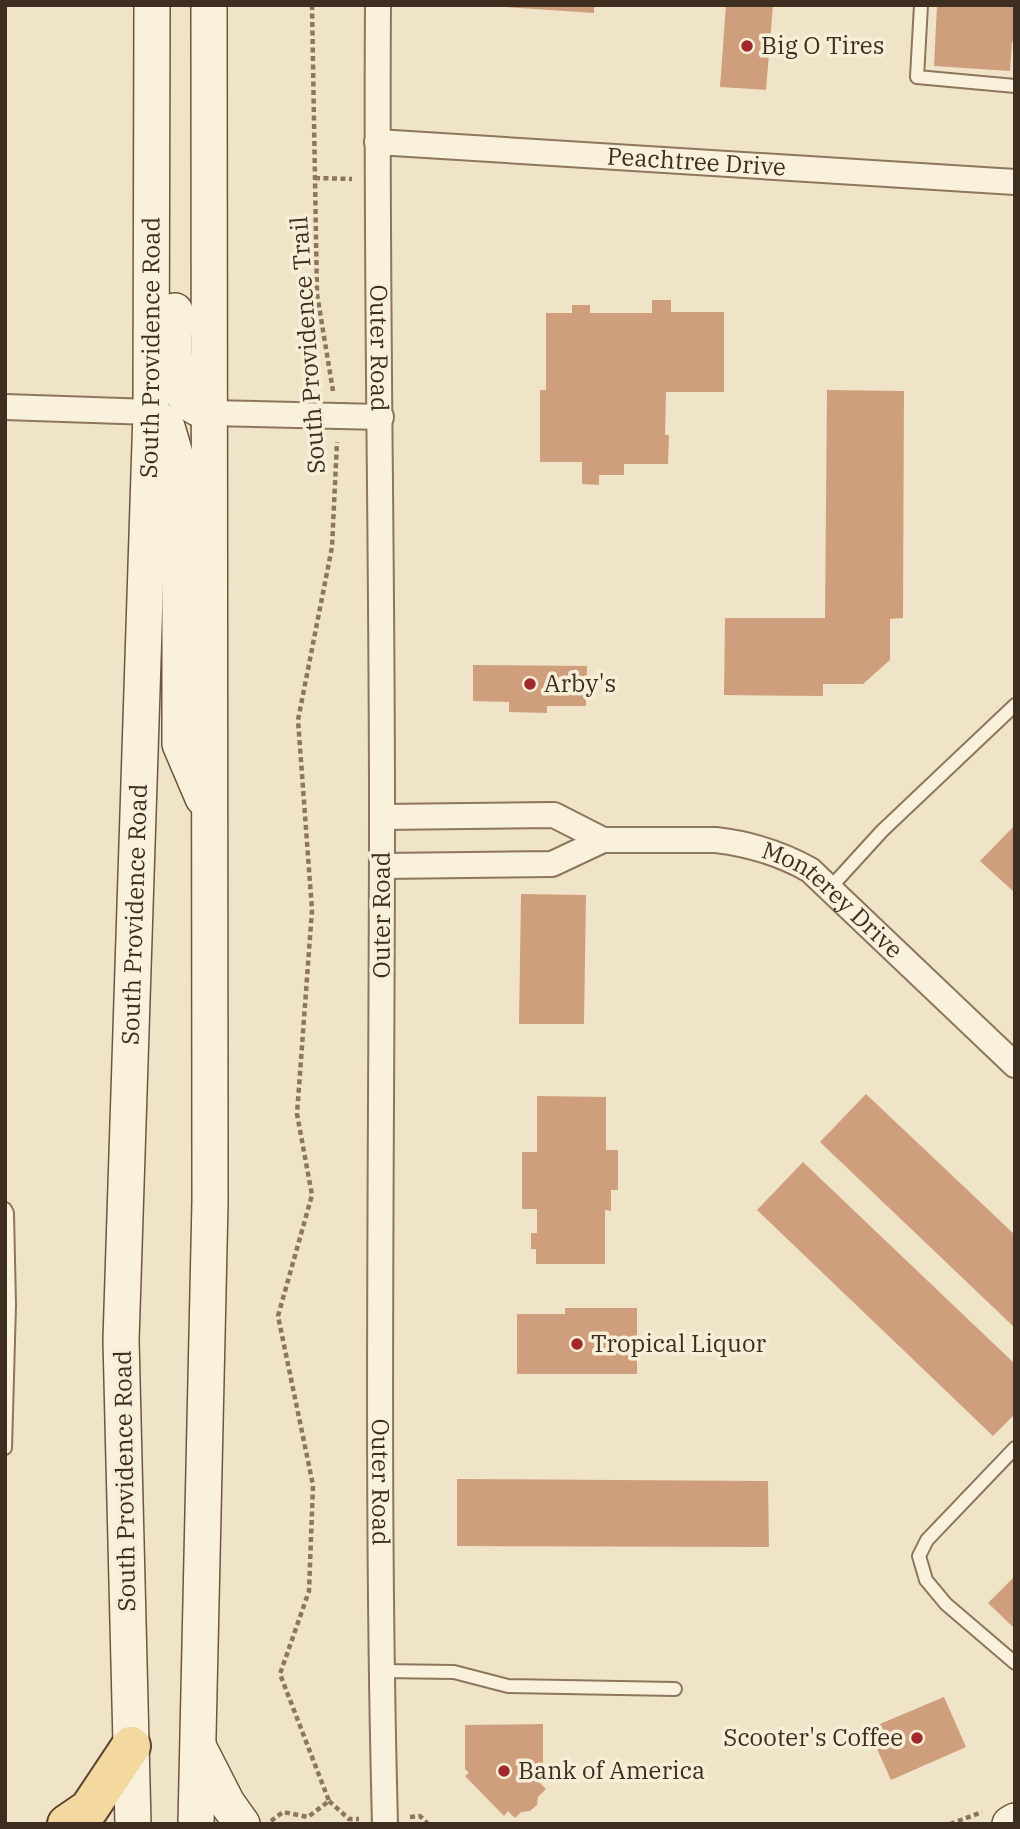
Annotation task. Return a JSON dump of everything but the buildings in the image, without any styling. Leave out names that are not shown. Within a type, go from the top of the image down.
[{"type":"main road","points":[[196,1824],[210,1202],[209,5]]},
{"type":"main road","points":[[152,19],[176,86],[175,353],[179,383],[189,403],[208,413]]},
{"type":"main road","name":"South Providence Road","points":[[133,1824],[121,1340],[151,412],[152,19]]},
{"type":"main road","points":[[151,412],[167,427],[180,485],[180,744],[209,814]]},
{"type":"main road","points":[[67,1824],[89,1809],[131,1746]]},
{"type":"main road","points":[[198,1746],[227,1803],[242,1824]]},
{"type":"street","name":"Outer Road","points":[[378,5],[382,817],[380,1422],[385,1824]]},
{"type":"street","name":"Peachtree Drive","points":[[377,142],[1015,182]]},
{"type":"street","points":[[5,407],[151,412]]},
{"type":"street","points":[[208,413],[381,417]]},
{"type":"street","name":"Monterey Drive","points":[[382,817],[554,815],[603,840]]},
{"type":"street","name":"Monterey Drive","points":[[382,866],[552,864],[603,840],[716,840],[781,854],[810,870],[830,888],[1015,1065]]},
{"type":"lane","points":[[921,5],[917,77],[1015,86]]},
{"type":"lane","points":[[830,888],[882,831],[1015,705]]},
{"type":"lane","points":[[5,1209],[5,1448]]},
{"type":"lane","points":[[1015,1448],[928,1540],[919,1556],[926,1580],[946,1604],[1015,1663]]},
{"type":"lane","points":[[381,1671],[454,1672],[508,1686],[675,1689]]},
{"type":"path","name":"South Providence Trail","points":[[267,1824],[283,1812],[308,1817],[329,1801],[280,1674],[309,1591],[313,1485],[278,1316],[312,1195],[297,1114],[312,909],[298,720],[332,547],[337,458],[336,416],[317,293],[312,5]]},
{"type":"path","points":[[314,178],[377,180]]},
{"type":"place","name":"Big O Tires","points":[[747,46]]},
{"type":"place","name":"Arby's","points":[[530,684]]},
{"type":"place","name":"Tropical Liquor","points":[[577,1344]]},
{"type":"place","name":"Scooter's Coffee","points":[[917,1738]]},
{"type":"place","name":"Bank of America","points":[[504,1771]]}]
